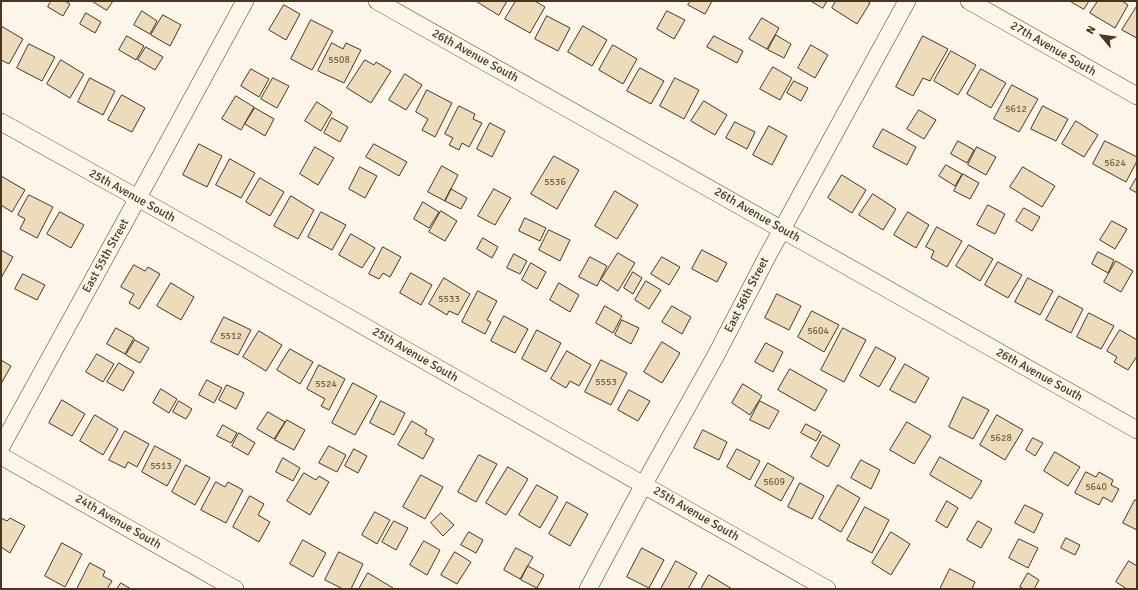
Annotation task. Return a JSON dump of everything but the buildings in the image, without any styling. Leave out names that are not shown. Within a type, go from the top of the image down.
[{"type":"street","name":"East 55th Street","points":[[1,446],[245,1]]},
{"type":"street","name":"26th Avenue South","points":[[377,1],[1137,430]]},
{"type":"street","name":"East 56th Street","points":[[588,589],[644,484],[716,357],[768,255],[907,1]]},
{"type":"street","name":"27th Avenue South","points":[[969,1],[1137,96]]},
{"type":"street","name":"25th Avenue South","points":[[1,122],[644,484],[827,589]]},
{"type":"street","name":"24th Avenue South","points":[[1,456],[235,589]]}]
